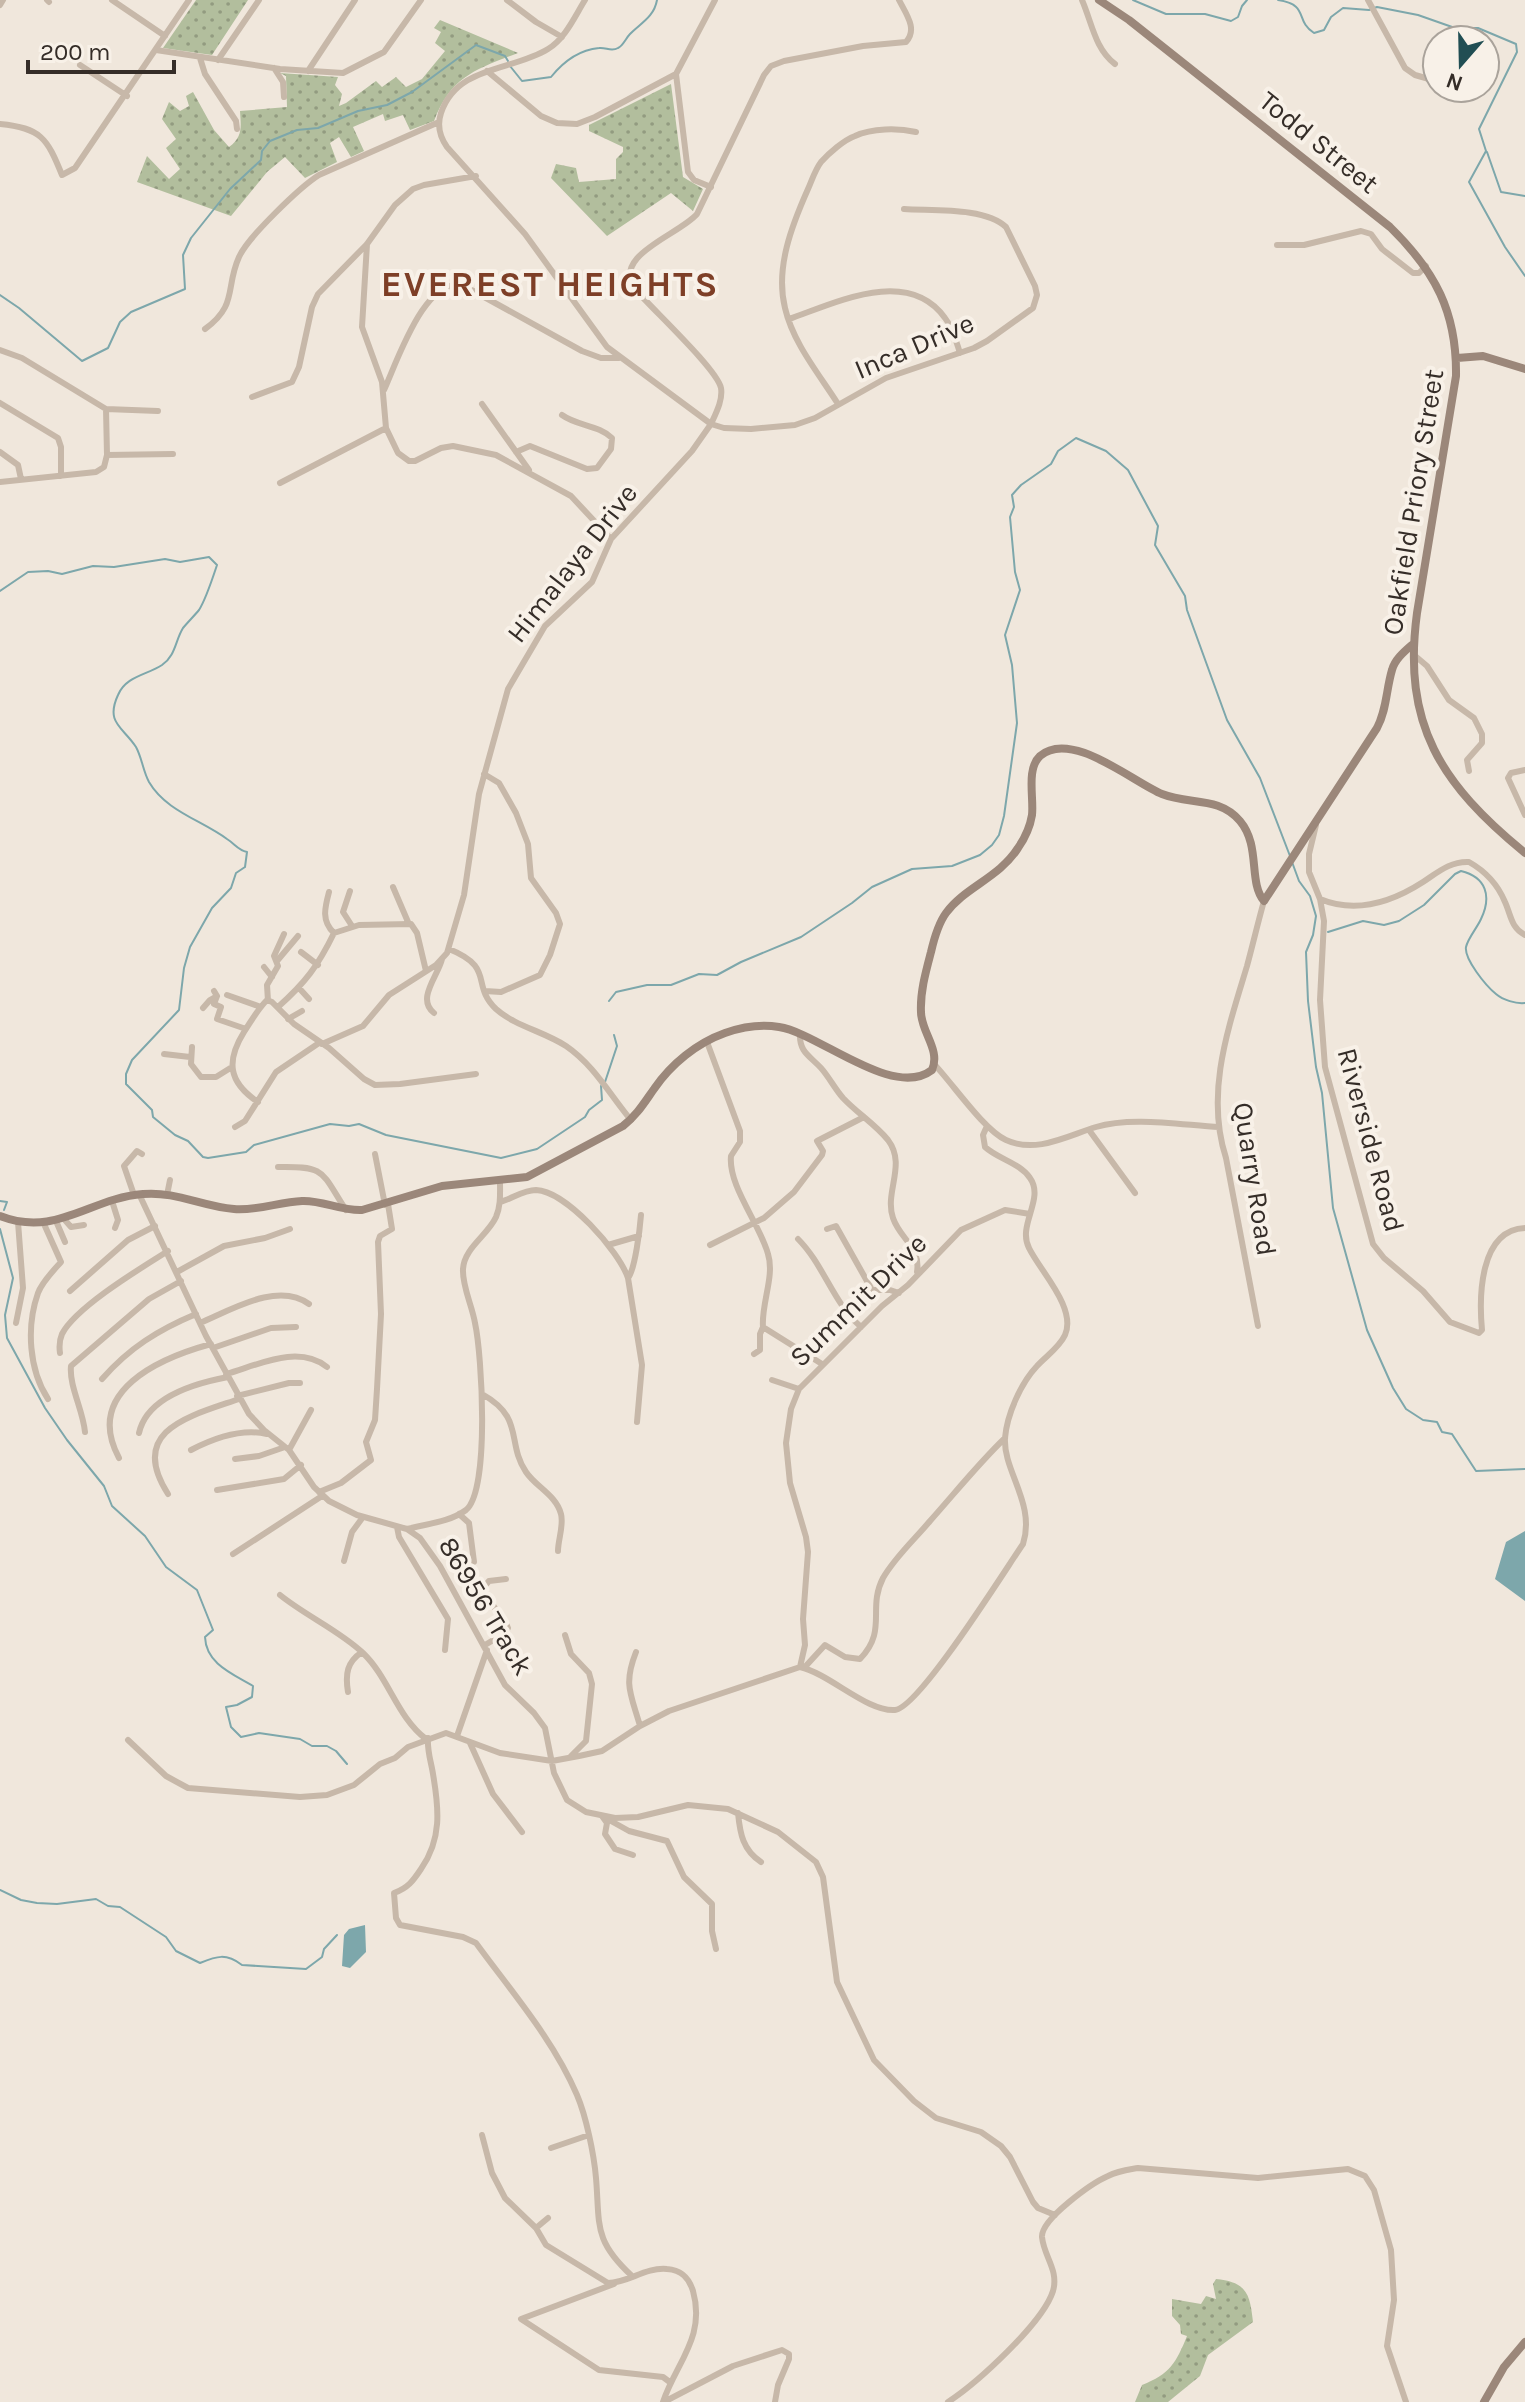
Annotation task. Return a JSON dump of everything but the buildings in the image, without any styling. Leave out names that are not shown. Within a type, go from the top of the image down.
[{"type":"street","points":[[112,0],[165,36]]},
{"type":"street","points":[[0,124],[26,127],[39,133],[52,150],[62,175],[79,166],[189,0]]},
{"type":"street","points":[[218,60],[259,0]]},
{"type":"street","points":[[308,71],[355,0]]},
{"type":"street","points":[[156,50],[274,68],[343,73],[390,45],[421,0]]},
{"type":"street","points":[[507,0],[562,37]]},
{"type":"street","points":[[585,0],[562,37],[547,50],[475,75],[455,90],[442,109],[439,122],[443,141],[525,234],[593,330],[619,358],[711,424],[720,401],[718,380],[654,312],[629,278],[631,265],[636,258],[692,220],[771,66],[854,47],[903,43],[912,32],[899,0]]},
{"type":"street","points":[[487,71],[541,116],[557,123],[577,124],[676,74],[715,0]]},
{"type":"street","points":[[1082,0],[1091,18],[1099,48],[1115,64]]},
{"type":"street","name":"Todd Street","points":[[1099,0],[1129,20],[1390,227],[1426,266],[1447,309],[1457,358]]},
{"type":"street","points":[[1371,5],[1405,68],[1421,77]]},
{"type":"street","points":[[200,58],[205,74],[236,121],[237,129]]},
{"type":"street","points":[[80,65],[127,96]]},
{"type":"street","points":[[274,68],[283,82],[284,97]]},
{"type":"street","points":[[676,74],[688,172],[694,180],[711,187]]},
{"type":"street","points":[[205,329],[223,315],[238,259],[247,245],[306,185],[319,175],[439,122]]},
{"type":"street","points":[[838,404],[797,339],[782,289],[785,257],[796,215],[821,163],[857,134],[899,130],[916,132]]},
{"type":"street","points":[[252,397],[292,382],[299,367],[314,300],[367,244],[395,205],[413,189],[476,176]]},
{"type":"street","name":"Inca Drive","points":[[711,424],[742,429],[795,425],[815,418],[886,378],[987,341],[1028,313],[1037,301],[1035,286],[1006,227],[999,221],[979,214],[904,209]]},
{"type":"street","points":[[1277,245],[1304,245],[1361,231],[1371,234],[1382,249],[1413,273],[1419,273],[1426,266]]},
{"type":"street","points":[[367,244],[362,327],[384,390],[386,428],[398,453],[409,461],[453,446],[496,455],[571,496],[611,539]]},
{"type":"street","points":[[384,390],[428,300],[444,286],[452,284],[466,287],[582,351],[601,358],[619,358]]},
{"type":"street","points":[[789,319],[858,296],[903,292],[920,297],[942,314],[950,325],[960,353]]},
{"type":"street","points":[[0,350],[22,358],[106,409],[158,411]]},
{"type":"street","points":[[1457,358],[1483,356],[1525,369]]},
{"type":"street","name":"Oakfield Priory Street","points":[[1457,358],[1455,391],[1413,644],[1420,710],[1447,773],[1476,810],[1525,853]]},
{"type":"street","points":[[0,403],[58,438],[61,476]]},
{"type":"street","points":[[482,404],[531,473]]},
{"type":"street","points":[[0,482],[101,470],[107,455],[106,409]]},
{"type":"street","points":[[516,452],[530,446],[587,469],[597,468],[611,449],[612,438],[607,433],[562,415]]},
{"type":"street","name":"Himalaya Drive","points":[[235,1127],[245,1121],[276,1072],[321,1044],[363,1026],[382,1001],[442,959],[449,949],[464,895],[484,774],[504,700],[522,661],[545,626],[592,582],[611,539],[698,444],[711,424]]},
{"type":"street","points":[[280,483],[386,428]]},
{"type":"street","points":[[0,452],[18,465],[21,479]]},
{"type":"street","points":[[107,455],[173,454]]},
{"type":"street","points":[[0,1216],[18,1222],[44,1224],[137,1195],[167,1195],[235,1209],[304,1201],[346,1210],[362,1210],[442,1186],[527,1177],[631,1120],[665,1073],[707,1042],[742,1028],[762,1025],[779,1027],[865,1066],[896,1075],[919,1077],[932,1070],[934,1064],[934,1051],[921,1013],[925,972],[939,926],[952,906],[1003,867],[1023,840],[1032,815],[1033,769],[1035,762],[1047,751],[1069,749],[1083,752],[1165,795],[1212,803],[1227,809],[1246,828],[1251,841],[1257,891],[1264,901],[1377,728],[1387,705],[1392,671],[1413,644]]},
{"type":"street","points":[[1413,654],[1427,666],[1449,700],[1469,712],[1480,729],[1482,743],[1467,760],[1469,771]]},
{"type":"street","points":[[1525,770],[1511,773],[1508,778],[1525,815]]},
{"type":"street","points":[[484,774],[499,783],[516,813],[528,844],[531,878],[556,913],[560,924],[540,975],[501,992],[485,991]]},
{"type":"street","name":"Riverside Road","points":[[1318,818],[1309,863],[1324,921],[1320,1000],[1325,1067],[1373,1244],[1384,1258],[1423,1291],[1450,1322],[1475,1332],[1482,1330],[1483,1275],[1493,1249],[1505,1235],[1525,1228]]},
{"type":"street","points":[[1320,899],[1348,907],[1375,903],[1410,890],[1448,866],[1469,862],[1491,879],[1504,900],[1512,924],[1525,935]]},
{"type":"street","points":[[393,887],[408,922],[415,929],[426,971]]},
{"type":"street","points":[[350,891],[343,912],[352,926]]},
{"type":"street","points":[[329,892],[325,917],[334,933]]},
{"type":"street","name":"Quarry Road","points":[[1258,1326],[1219,1127],[1218,1075],[1264,901]]},
{"type":"street","points":[[278,1007],[318,965],[334,933],[352,926],[408,922]]},
{"type":"street","points":[[268,1001],[267,985],[298,936]]},
{"type":"street","points":[[280,962],[274,959],[283,938]]},
{"type":"street","points":[[449,949],[476,964],[485,991],[498,1010],[563,1044],[580,1057],[631,1120]]},
{"type":"street","points":[[301,952],[318,965]]},
{"type":"street","points":[[434,1013],[427,1007],[425,999],[442,959]]},
{"type":"street","points":[[264,967],[272,977]]},
{"type":"street","points":[[299,988],[309,999]]},
{"type":"street","points":[[203,1008],[216,994],[214,1004],[221,1007],[217,1019],[246,1029]]},
{"type":"street","points":[[227,995],[261,1007]]},
{"type":"street","points":[[258,1102],[238,1085],[232,1067],[233,1052],[268,1001]]},
{"type":"street","points":[[268,1001],[375,1085],[476,1074]]},
{"type":"street","points":[[288,1019],[302,1011]]},
{"type":"street","points":[[800,1034],[801,1049],[825,1073],[843,1098],[888,1140],[897,1170],[891,1210],[895,1223],[917,1255],[916,1275]]},
{"type":"street","points":[[707,1042],[740,1131],[740,1142],[731,1156],[731,1169],[770,1263],[760,1350],[754,1354]]},
{"type":"street","points":[[192,1047],[190,1057],[194,1070],[205,1078],[221,1075],[232,1067]]},
{"type":"street","points":[[164,1054],[190,1057]]},
{"type":"street","points":[[934,1064],[987,1126],[1005,1140],[1028,1145],[1065,1139],[1109,1124],[1219,1127]]},
{"type":"street","points":[[710,1245],[756,1223],[800,1184],[823,1153],[817,1141],[864,1117]]},
{"type":"street","points":[[128,1740],[166,1776],[188,1788],[300,1797],[327,1795],[354,1785],[380,1764],[427,1738],[446,1733],[491,1751],[552,1761],[602,1751],[669,1711],[802,1668],[825,1645],[851,1659],[860,1659],[877,1634],[875,1613],[884,1578],[983,1459],[1005,1438],[1023,1385],[1057,1347],[1067,1329],[1061,1301],[1025,1237],[1034,1201],[1030,1176],[985,1147],[983,1135],[987,1126]]},
{"type":"street","points":[[1089,1130],[1135,1193]]},
{"type":"street","points":[[137,1195],[124,1166],[137,1151],[142,1154]]},
{"type":"street","points":[[233,1554],[371,1460],[366,1442],[375,1420],[377,1389],[381,1306],[379,1239],[392,1229],[375,1154]]},
{"type":"street","points":[[278,1167],[319,1171],[346,1210]]},
{"type":"street","points":[[167,1195],[170,1180]]},
{"type":"street","points":[[407,1529],[459,1514],[470,1505],[476,1493],[481,1458],[482,1394],[475,1323],[463,1268],[467,1256],[493,1222],[500,1202],[500,1181]]},
{"type":"street","points":[[500,1202],[534,1190],[552,1195],[569,1206],[608,1245],[623,1266],[639,1335],[642,1365],[637,1422]]},
{"type":"street","name":"86956 Track","points":[[137,1195],[168,1251],[238,1397],[256,1422],[287,1448],[321,1494],[345,1511],[407,1529],[420,1538],[440,1566],[510,1692],[541,1720],[548,1737],[558,1784],[567,1800],[586,1812],[602,1816],[638,1817],[688,1805],[712,1805],[738,1813],[778,1832],[808,1855],[821,1869],[837,1982],[874,2060],[914,2101],[936,2118],[981,2132],[994,2140],[1010,2157],[1033,2202],[1038,2208],[1055,2215]]},
{"type":"street","points":[[112,1201],[118,1220],[115,1228]]},
{"type":"street","name":"Summit Drive","points":[[802,1668],[808,1552],[790,1483],[786,1443],[791,1409],[799,1389],[966,1227],[1005,1210],[1030,1214]]},
{"type":"street","points":[[628,1278],[634,1270],[641,1215]]},
{"type":"street","points":[[60,1220],[71,1227],[84,1225]]},
{"type":"street","points":[[60,1220],[65,1242]]},
{"type":"street","points":[[16,1323],[23,1288],[18,1222]]},
{"type":"street","points":[[44,1224],[61,1262],[38,1290],[33,1317],[31,1361],[39,1385],[48,1399]]},
{"type":"street","points":[[70,1291],[128,1240],[155,1226]]},
{"type":"street","points":[[827,1229],[836,1226],[872,1290],[899,1293]]},
{"type":"street","points":[[177,1272],[224,1246],[265,1238],[290,1229]]},
{"type":"street","points":[[608,1245],[639,1236]]},
{"type":"street","points":[[798,1239],[831,1284],[844,1312],[861,1327]]},
{"type":"street","points":[[20,1244],[30,1253]]},
{"type":"street","points":[[60,1353],[60,1338],[72,1321],[116,1285],[168,1251]]},
{"type":"street","points":[[85,1432],[82,1410],[71,1378],[71,1366],[149,1299],[181,1281]]},
{"type":"street","points":[[200,1323],[239,1305],[265,1298],[298,1297],[309,1304]]},
{"type":"street","points":[[102,1379],[135,1345],[196,1314]]},
{"type":"street","points":[[119,1458],[112,1443],[111,1419],[119,1396],[144,1371],[182,1352],[271,1328],[296,1327]]},
{"type":"street","points":[[763,1327],[822,1364]]},
{"type":"street","points":[[139,1433],[145,1418],[163,1401],[201,1382],[300,1356],[313,1358],[327,1367]]},
{"type":"street","points":[[772,1380],[799,1389]]},
{"type":"street","points":[[168,1494],[156,1471],[153,1453],[158,1440],[182,1422],[238,1397],[289,1383],[300,1383]]},
{"type":"street","points":[[482,1394],[505,1414],[513,1428],[523,1467],[558,1508],[562,1519],[558,1551]]},
{"type":"street","points":[[235,1459],[287,1448],[311,1410]]},
{"type":"street","points":[[191,1450],[220,1437],[255,1432],[270,1435]]},
{"type":"street","points":[[802,1668],[820,1673],[856,1697],[892,1710],[903,1707],[932,1678],[1026,1535],[1025,1513],[1005,1438]]},
{"type":"street","points":[[217,1490],[284,1479],[301,1465]]},
{"type":"street","points":[[459,1514],[469,1523],[474,1562]]},
{"type":"street","points":[[344,1561],[352,1532],[363,1517]]},
{"type":"street","points":[[397,1527],[399,1537],[448,1619],[445,1650]]},
{"type":"street","points":[[457,1736],[486,1648],[508,1628],[487,1602],[483,1588],[489,1581],[506,1579]]},
{"type":"street","points":[[280,1595],[362,1652],[387,1685],[411,1726],[427,1738]]},
{"type":"street","points":[[565,1635],[571,1654],[589,1673],[592,1684],[586,1741],[568,1758]]},
{"type":"street","points":[[348,1692],[348,1667],[362,1652]]},
{"type":"street","points":[[636,1652],[629,1671],[628,1686],[640,1726]]},
{"type":"street","points":[[427,1738],[439,1819],[436,1844],[410,1885],[394,1893],[396,1918],[400,1925],[463,1937],[476,1943],[548,2041],[577,2094],[589,2135],[597,2181],[598,2225],[610,2255],[632,2276]]},
{"type":"street","points":[[470,1743],[493,1794],[522,1832]]},
{"type":"street","points":[[738,1813],[744,1846],[761,1862]]},
{"type":"street","points":[[602,1816],[607,1823],[605,1834],[615,1849],[633,1855]]},
{"type":"street","points":[[602,1816],[629,1831],[663,1839],[670,1844],[684,1877],[712,1904],[716,1949]]},
{"type":"street","points":[[482,2135],[492,2173],[505,2198],[536,2228],[546,2245],[574,2265],[608,2283],[623,2280]]},
{"type":"street","points":[[551,2148],[589,2135]]},
{"type":"street","points":[[948,2402],[976,2381],[1032,2325],[1050,2299],[1055,2273],[1042,2238],[1046,2225],[1055,2215],[1100,2180],[1124,2170],[1160,2168],[1258,2178],[1340,2170],[1365,2176],[1374,2190],[1388,2234],[1394,2300],[1387,2346],[1406,2402]]},
{"type":"street","points":[[536,2228],[548,2218]]},
{"type":"street","points":[[664,2402],[690,2347],[697,2321],[691,2283],[685,2275],[669,2269],[657,2269],[521,2319],[599,2370],[663,2377],[671,2383]]},
{"type":"street","points":[[1484,2402],[1504,2367],[1525,2342]]},
{"type":"street","points":[[664,2402],[733,2366],[782,2350],[789,2354],[789,2359],[778,2385],[775,2402]]},
{"type":"green space","points":[[196,0],[248,0],[212,55],[163,48]]},
{"type":"green space","points":[[440,20],[518,53],[478,70],[457,84],[434,121],[410,130],[403,115],[385,121],[383,114],[353,127],[364,151],[351,157],[339,137],[330,143],[337,162],[305,178],[285,157],[267,172],[231,216],[137,182],[147,156],[169,179],[180,169],[166,148],[176,139],[162,119],[169,102],[180,111],[189,106],[186,96],[193,92],[214,130],[229,147],[239,135],[240,111],[287,107],[286,76],[280,73],[338,77],[335,85],[342,94],[339,106],[376,81],[382,87],[396,77],[406,87],[422,79],[445,51],[435,43],[441,32],[434,28]]},
{"type":"green space","points":[[671,84],[683,177],[703,189],[693,211],[671,193],[607,236],[551,178],[556,164],[576,168],[579,182],[616,179],[616,159],[623,152],[623,147],[589,131],[589,125]]},
{"type":"green space","points":[[1216,2279],[1234,2283],[1245,2291],[1253,2322],[1208,2355],[1200,2376],[1168,2402],[1135,2402],[1142,2385],[1171,2366],[1187,2336],[1181,2334],[1180,2325],[1172,2316],[1172,2299],[1201,2304],[1206,2296],[1216,2299],[1213,2284]]},
{"type":"water","points":[[1525,1531],[1525,1601],[1495,1579],[1506,1542]]},
{"type":"water","points":[[365,1925],[366,1952],[350,1968],[342,1966],[344,1935],[349,1929]]},
{"type":"waterway","points":[[510,66],[522,81],[551,77],[578,54],[591,49],[618,48],[650,15],[657,0]]},
{"type":"waterway","points":[[1133,0],[1166,14],[1205,14],[1231,21],[1238,17],[1247,0]]},
{"type":"waterway","points":[[1278,0],[1294,5],[1314,33],[1324,30],[1331,17],[1343,8],[1369,10],[1377,7],[1418,15],[1455,28],[1478,28],[1516,44],[1517,52],[1479,129],[1486,151],[1469,182],[1525,276]]},
{"type":"waterway","points":[[0,295],[82,361],[108,348],[120,322],[131,312],[185,289],[183,255],[191,238],[230,189],[261,160],[262,151],[270,141],[297,130],[318,128],[358,111],[387,105],[412,92],[476,45],[505,56],[508,61]]},
{"type":"waterway","points":[[1487,152],[1501,192],[1525,196]]},
{"type":"waterway","points":[[609,1001],[616,992],[647,985],[671,985],[699,974],[717,975],[801,937],[872,887],[912,869],[952,866],[980,855],[992,845],[999,835],[1004,816],[1017,723],[1012,665],[1005,635],[1020,590],[1015,572],[1010,517],[1014,507],[1012,495],[1051,464],[1058,451],[1076,438],[1106,451],[1128,470],[1158,526],[1155,545],[1185,596],[1187,610],[1227,720],[1260,778],[1290,856]]},
{"type":"waterway","points":[[0,591],[28,572],[62,574],[93,566],[114,567],[165,559],[180,562],[209,557],[217,565],[202,605],[183,628],[170,657],[162,665],[126,684],[118,695],[114,712],[117,724],[136,747],[147,778],[156,792],[174,808],[247,852],[245,867],[236,873],[231,888],[212,908],[190,947],[179,1010],[132,1060],[126,1074],[126,1084],[152,1110],[153,1117],[208,1158],[246,1152],[254,1145],[330,1124],[359,1124],[386,1135],[501,1158],[537,1149],[585,1117],[602,1100],[601,1086]]},
{"type":"waterway","points":[[1292,862],[1299,881],[1310,896],[1316,916],[1306,952],[1308,1001],[1322,1093],[1333,1208],[1367,1330],[1406,1409],[1423,1420],[1437,1422],[1442,1432],[1452,1434],[1476,1471],[1525,1469]]},
{"type":"waterway","points":[[1328,932],[1363,921],[1384,925],[1399,921],[1424,905],[1461,871],[1476,878],[1486,895],[1481,919],[1466,947],[1468,958],[1496,994],[1510,1001],[1525,1003]]},
{"type":"waterway","points":[[605,1082],[617,1046],[614,1035]]},
{"type":"waterway","points":[[0,1201],[7,1202],[4,1210]]},
{"type":"waterway","points":[[0,1229],[13,1278],[5,1315],[7,1338],[45,1408],[104,1486],[112,1506],[145,1536],[166,1567],[197,1590],[213,1630],[205,1637],[210,1654],[222,1667],[253,1686],[252,1697],[226,1707],[231,1727],[241,1737],[259,1733],[300,1739],[312,1746],[327,1746],[347,1764]]},
{"type":"waterway","points":[[0,1890],[21,1900],[37,1903],[96,1899],[108,1906],[120,1907],[166,1937],[176,1951],[200,1963],[221,1957],[242,1965],[306,1969],[322,1957],[324,1949],[337,1935]]},
{"type":"district","name":"EVEREST HEIGHTS","points":[[550,284]]}]
